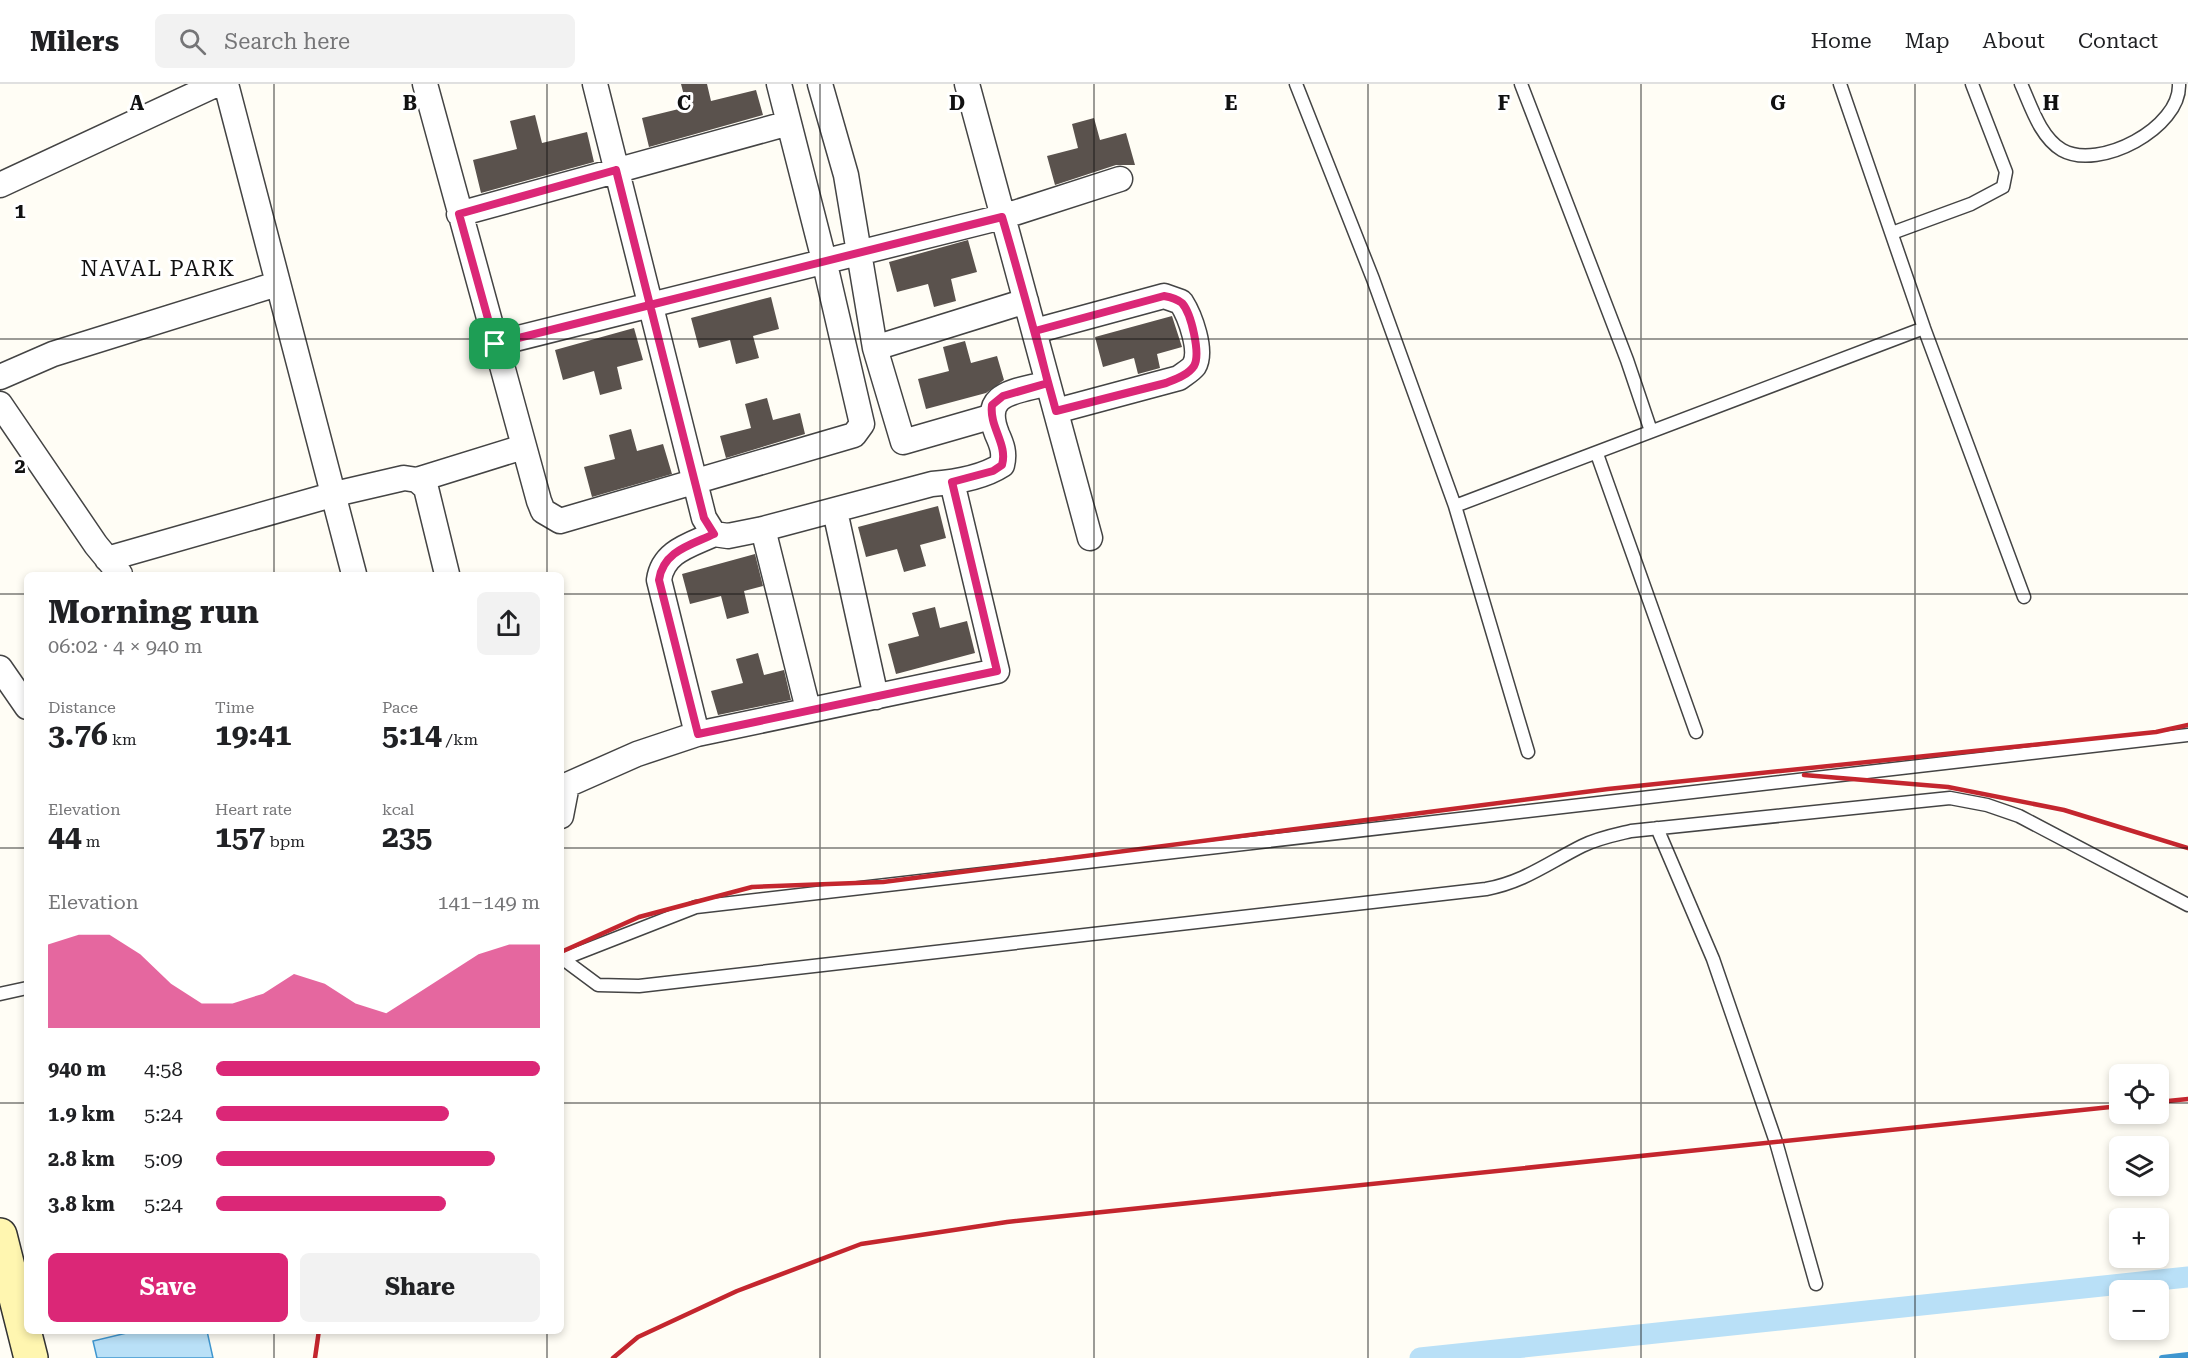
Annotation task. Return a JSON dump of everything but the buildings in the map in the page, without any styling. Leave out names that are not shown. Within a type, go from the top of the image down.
[{"type":"main road","points":[[0,1235],[24,1330]]},
{"type":"main road","points":[[0,1293],[16,1358]]},
{"type":"main road","points":[[25,1334],[31,1358]]},
{"type":"street","points":[[0,185],[217,84]]},
{"type":"street","points":[[226,84],[354,572]]},
{"type":"street","points":[[424,84],[543,511],[560,520],[572,519],[854,435],[862,424],[824,260],[779,84]]},
{"type":"street","points":[[595,84],[704,518],[714,534]]},
{"type":"street","points":[[820,84],[846,175],[875,348],[903,442],[990,417]]},
{"type":"street","points":[[968,84],[1090,538]]},
{"type":"street","points":[[459,214],[789,123]]},
{"type":"street","points":[[495,344],[1002,217],[1120,179]]},
{"type":"street","points":[[0,377],[53,354],[277,284]]},
{"type":"street","points":[[1035,331],[1164,296],[1181,302],[1194,334],[1197,358],[1193,367],[1179,378],[1056,411]]},
{"type":"street","points":[[875,348],[1026,301]]},
{"type":"street","points":[[698,734],[659,580],[661,570],[669,557],[714,534],[728,536],[763,530],[932,484],[952,482],[993,471],[1002,465],[1005,455],[990,417],[992,405],[1003,396],[1048,383]]},
{"type":"street","points":[[0,404],[114,567],[335,494],[404,478],[417,480],[524,447]]},
{"type":"street","points":[[417,480],[426,488],[447,572]]},
{"type":"street","points":[[564,800],[567,785],[637,754],[698,734],[997,671],[952,482]]},
{"type":"street","points":[[835,511],[876,697]]},
{"type":"street","points":[[763,530],[808,709]]},
{"type":"street","points":[[0,668],[24,703]]},
{"type":"lane","points":[[1296,84],[1373,279],[1455,506],[1528,752]]},
{"type":"lane","points":[[1521,84],[1652,431]]},
{"type":"lane","points":[[1840,84],[1924,328],[2024,597]]},
{"type":"lane","points":[[1892,233],[1971,204],[2003,187],[2006,172],[1972,84]]},
{"type":"lane","points":[[2021,84],[2037,121],[2050,141],[2063,150],[2080,156],[2096,156],[2141,138],[2166,118],[2177,101],[2179,84]]},
{"type":"lane","points":[[1455,506],[1924,328]]},
{"type":"lane","points":[[1597,454],[1696,732]]},
{"type":"lane","points":[[564,959],[696,907],[2188,735]]},
{"type":"lane","points":[[564,960],[598,985],[639,986],[1486,889],[1511,884],[1604,837],[1657,828],[1950,798],[1987,805],[2019,816],[2188,904]]},
{"type":"lane","points":[[1657,828],[1713,959],[1776,1142],[1816,1284]]},
{"type":"lane","points":[[0,994],[24,989]]},
{"type":"water","points":[[122,1334],[208,1334],[213,1358],[97,1358],[93,1341]]},
{"type":"waterway","points":[[1420,1358],[2188,1277]]},
{"type":"waterway","points":[[2162,1358],[2188,1355]]},
{"type":"railway","points":[[564,951],[639,917],[752,887],[883,882],[1608,789],[2156,732],[2188,725]]},
{"type":"railway","points":[[1804,775],[1948,787],[2064,810],[2188,848]]},
{"type":"railway","points":[[2169,1101],[2188,1099]]},
{"type":"railway","points":[[613,1358],[638,1337],[737,1291],[861,1244],[1007,1222],[2109,1107]]},
{"type":"railway","points":[[315,1358],[318,1334]]},
{"type":"district","name":"NAVAL PARK","points":[[158,268]]},
{"type":"route","points":[[495,344],[459,214],[616,170],[650,305],[1002,217],[1026,301],[1048,383],[1056,411],[1166,383],[1179,378],[1193,367],[1197,358],[1188,312],[1181,302],[1164,296],[1035,331],[1048,383],[1003,396],[992,405],[990,417],[1005,455],[1002,465],[993,471],[952,482],[997,671],[698,734],[659,580],[661,570],[669,557],[714,534],[708,528],[704,518],[650,305],[495,344]]}]
